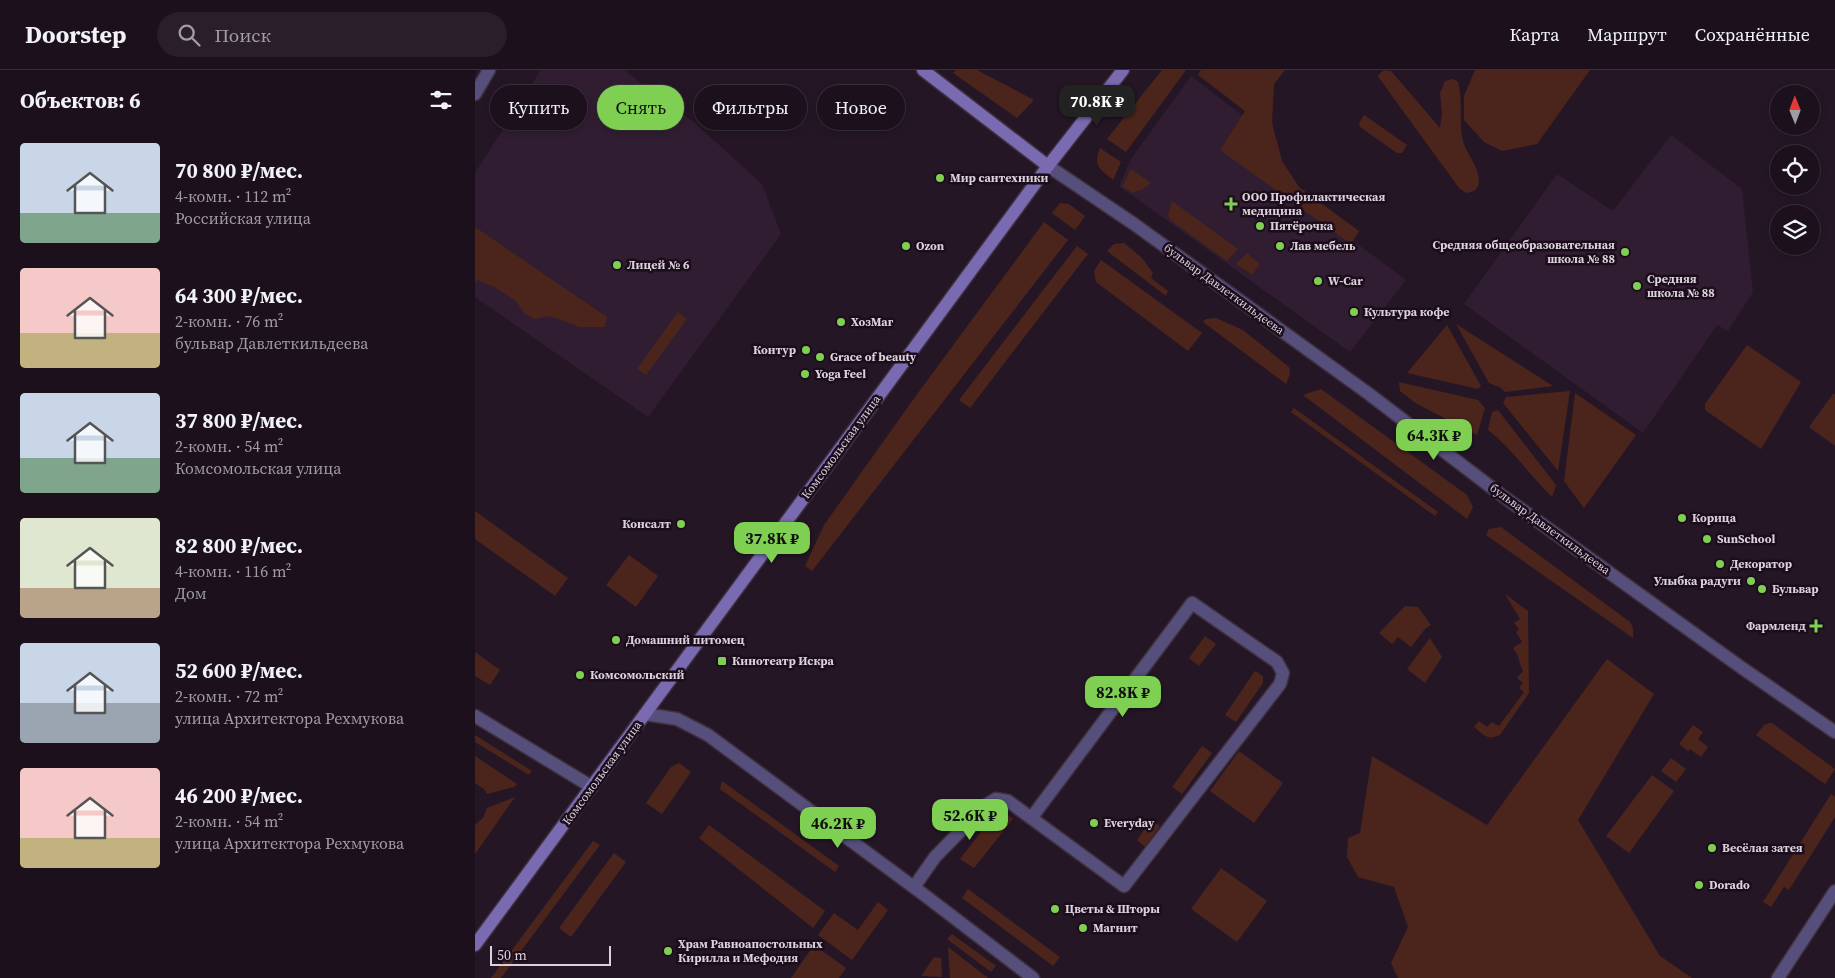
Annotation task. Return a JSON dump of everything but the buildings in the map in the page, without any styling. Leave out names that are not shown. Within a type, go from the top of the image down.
[{"type":"main road","points":[[923,70],[1048,166]]},
{"type":"main road","name":"Комсомольская улица","points":[[475,945],[1048,166],[1123,70]]},
{"type":"street","points":[[475,94],[489,70]]},
{"type":"street","name":"бульвар Давлеткильдеева","points":[[1048,166],[1102,201],[1369,394],[1508,499],[1742,668],[1835,732]]},
{"type":"street","points":[[914,887],[935,857],[986,805],[996,799],[1008,801],[1032,817],[1124,886],[1280,684],[1283,673],[1277,662],[1192,603],[1032,817]]},
{"type":"street","points":[[645,714],[677,719],[707,735],[914,887],[1033,978]]},
{"type":"street","points":[[475,716],[592,787]]},
{"type":"street","points":[[1778,978],[1835,891]]},
{"type":"shaded area","name":"Лицей № 6","points":[[541,70],[624,70],[644,85],[597,85],[597,130],[684,130],[684,115],[694,122],[694,130],[703,130],[762,184],[781,234],[648,417],[475,297],[475,173],[503,130],[587,130],[587,85],[531,85]]},
{"type":"shaded area","points":[[956,70],[977,70],[1034,100],[1017,118],[953,73]]},
{"type":"shaded area","points":[[1162,70],[1186,70],[1126,152],[1107,139]]},
{"type":"shaded area","points":[[1201,70],[1285,70],[1274,84],[1272,123],[1282,161],[1299,187],[1359,231],[1351,244],[1220,150],[1245,111],[1198,75]]},
{"type":"shaded area","points":[[1384,70],[1391,71],[1440,128],[1442,114],[1440,93],[1445,81],[1453,79],[1458,82],[1462,137],[1477,170],[1479,182],[1475,190],[1466,193],[1459,188],[1379,78],[1378,75]]},
{"type":"shaded area","points":[[1475,70],[1590,70],[1537,144],[1502,151],[1484,142],[1464,120],[1464,96]]},
{"type":"shaded area","points":[[1191,76],[1243,116],[1227,147],[1406,280],[1350,352],[1119,186],[1131,159]]},
{"type":"shaded area","points":[[1364,115],[1407,145],[1402,153],[1397,153],[1360,127],[1359,123]]},
{"type":"shaded area","name":"Средняя общеобразовательная школа № 88","points":[[1671,135],[1742,189],[1753,292],[1728,331],[1717,325],[1643,433],[1464,304],[1557,174],[1613,211]]},
{"type":"shaded area","points":[[1100,148],[1121,162],[1113,180],[1097,163]]},
{"type":"shaded area","points":[[1131,169],[1151,183],[1133,193],[1122,187]]},
{"type":"shaded area","points":[[1172,201],[1238,249],[1227,261],[1170,220],[1168,214]]},
{"type":"shaded area","points":[[1060,203],[1069,204],[1085,216],[1075,230],[1052,213]]},
{"type":"shaded area","points":[[1044,222],[1068,240],[812,571],[805,566],[824,525],[915,397]]},
{"type":"shaded area","points":[[475,227],[607,317],[605,327],[579,327],[550,316],[534,319],[524,313],[516,301],[496,288],[478,280],[475,283]]},
{"type":"shaded area","points":[[1124,243],[1142,258],[1153,273],[1151,278],[1168,291],[1166,296],[1107,251],[1114,244]]},
{"type":"shaded area","points":[[1077,246],[1088,254],[970,408],[959,400]]},
{"type":"shaded area","points":[[1247,253],[1260,264],[1252,275],[1236,264]]},
{"type":"shaded area","points":[[1101,260],[1202,333],[1188,351],[1096,282],[1094,271]]},
{"type":"shaded area","points":[[678,312],[687,319],[646,375],[637,369]]},
{"type":"shaded area","points":[[1216,318],[1243,330],[1289,367],[1290,374],[1286,384],[1203,322],[1206,319]]},
{"type":"shaded area","points":[[1456,324],[1553,386],[1505,392],[1501,388],[1489,383]]},
{"type":"shaded area","points":[[1447,325],[1481,386],[1478,389],[1407,373]]},
{"type":"shaded area","points":[[1747,345],[1801,382],[1761,449],[1705,410],[1705,404]]},
{"type":"shaded area","points":[[1399,382],[1478,400],[1485,408],[1477,435],[1417,404],[1400,391]]},
{"type":"shaded area","points":[[1321,389],[1467,495],[1473,507],[1467,519],[1303,395]]},
{"type":"shaded area","points":[[1570,391],[1558,471],[1503,403],[1506,397]]},
{"type":"shaded area","points":[[1575,393],[1636,435],[1584,508],[1564,481]]},
{"type":"shaded area","points":[[1833,394],[1835,394],[1835,446],[1809,427]]},
{"type":"shaded area","points":[[1294,408],[1438,512],[1435,516],[1291,412]]},
{"type":"shaded area","points":[[1498,410],[1556,485],[1553,495],[1551,496],[1505,445],[1488,430],[1492,412]]},
{"type":"shaded area","points":[[475,511],[568,578],[555,596],[475,539]]},
{"type":"shaded area","points":[[1501,527],[1630,622],[1633,628],[1633,638],[1486,535],[1489,529]]},
{"type":"shaded area","points":[[629,555],[658,576],[636,607],[606,585]]},
{"type":"shaded area","points":[[1505,594],[1528,611],[1529,693],[1500,735],[1489,737],[1483,735],[1474,727],[1479,721],[1487,727],[1492,722],[1499,726],[1524,692],[1519,688],[1523,683],[1517,678],[1523,671],[1513,648],[1522,642],[1516,632],[1519,629],[1514,623],[1520,619]]},
{"type":"shaded area","points":[[1405,606],[1418,607],[1431,625],[1425,629],[1411,647],[1398,637],[1392,644],[1379,633]]},
{"type":"shaded area","points":[[1205,636],[1216,644],[1199,666],[1189,658]]},
{"type":"shaded area","points":[[1430,638],[1442,657],[1425,683],[1407,669]]},
{"type":"shaded area","points":[[475,652],[500,670],[490,685],[475,676]]},
{"type":"shaded area","points":[[1607,659],[1654,694],[1578,820],[1660,956],[1692,978],[1398,978],[1391,963],[1408,927],[1394,887],[1358,877],[1347,857],[1348,838],[1360,833],[1372,756],[1487,825]]},
{"type":"shaded area","points":[[1255,671],[1263,676],[1263,683],[1236,722],[1225,715]]},
{"type":"shaded area","points":[[1772,723],[1835,769],[1825,784],[1756,735],[1764,725]]},
{"type":"shaded area","points":[[1693,725],[1703,732],[1698,739],[1708,747],[1701,757],[1679,744]]},
{"type":"shaded area","points":[[475,735],[532,771],[529,775],[475,742]]},
{"type":"shaded area","points":[[1202,746],[1212,753],[1182,794],[1172,787]]},
{"type":"shaded area","points":[[1239,751],[1283,783],[1254,823],[1210,791]]},
{"type":"shaded area","points":[[475,756],[517,784],[514,787],[487,794],[484,789],[475,783]]},
{"type":"shaded area","points":[[1671,758],[1686,769],[1676,782],[1661,771]]},
{"type":"shaded area","points":[[679,763],[691,772],[662,814],[646,803],[671,767]]},
{"type":"shaded area","points":[[1652,775],[1674,791],[1629,853],[1606,836]]},
{"type":"shaded area","points":[[722,781],[839,866],[835,872],[720,789]]},
{"type":"shaded area","points":[[1831,794],[1835,797],[1835,817],[1789,890],[1784,887],[1771,907],[1763,902]]},
{"type":"shaded area","points":[[515,797],[475,854],[475,825],[483,818],[487,808]]},
{"type":"shaded area","points":[[998,814],[1006,814],[1013,819],[974,868],[960,859],[990,820]]},
{"type":"shaded area","points":[[1151,820],[1160,826],[1145,847],[1137,840]]},
{"type":"shaded area","points":[[709,825],[825,911],[813,928],[699,838]]},
{"type":"shaded area","points":[[593,841],[600,845],[501,978],[491,978]]},
{"type":"shaded area","points":[[614,853],[626,862],[571,937],[559,928]]},
{"type":"shaded area","points":[[1221,868],[1267,901],[1237,942],[1191,909]]},
{"type":"shaded area","points":[[968,889],[1060,957],[1053,966],[962,898]]},
{"type":"shaded area","points":[[878,902],[888,910],[852,960],[818,935],[834,913],[858,930]]},
{"type":"shaded area","points":[[952,934],[996,966],[991,972],[947,939]]},
{"type":"shaded area","points":[[814,945],[846,968],[839,978],[791,978]]},
{"type":"shaded area","points":[[948,947],[988,978],[950,978]]},
{"type":"shaded area","points":[[934,957],[941,958],[942,977],[921,976]]},
{"type":"place","name":"Мир сантехники","points":[[940,178]]},
{"type":"place","name":"ООО Профилактическая медицина","points":[[1231,204]]},
{"type":"place","name":"Пятёрочка","points":[[1260,226]]},
{"type":"place","name":"Ozon","points":[[906,246]]},
{"type":"place","name":"Лав мебель","points":[[1280,246]]},
{"type":"place","name":"Средняя общеобразовательная школа № 88","points":[[1625,252]]},
{"type":"place","name":"Лицей № 6","points":[[617,265]]},
{"type":"place","name":"W-Car","points":[[1318,281]]},
{"type":"place","name":"Средняя школа № 88","points":[[1637,286]]},
{"type":"place","name":"Культура кофе","points":[[1354,312]]},
{"type":"place","name":"ХозМаг","points":[[841,322]]},
{"type":"place","name":"Контур","points":[[806,350]]},
{"type":"place","name":"Grace of beauty","points":[[820,357]]},
{"type":"place","name":"Yoga Feel","points":[[805,374]]},
{"type":"place","name":"Корица","points":[[1682,518]]},
{"type":"place","name":"Консалт","points":[[681,524]]},
{"type":"place","name":"SunSchool","points":[[1707,539]]},
{"type":"place","name":"Декоратор","points":[[1720,564]]},
{"type":"place","name":"Улыбка радуги","points":[[1751,581]]},
{"type":"place","name":"Бульвар","points":[[1762,589]]},
{"type":"place","name":"Фармленд","points":[[1816,626]]},
{"type":"place","name":"Домашний питомец","points":[[616,640]]},
{"type":"place","name":"Кинотеатр Искра","points":[[722,661]]},
{"type":"place","name":"Комсомольский","points":[[580,675]]},
{"type":"place","name":"Everyday","points":[[1094,823]]},
{"type":"place","name":"Весёлая затея","points":[[1712,848]]},
{"type":"place","name":"Dorado","points":[[1699,885]]},
{"type":"place","name":"Цветы & Шторы","points":[[1055,909]]},
{"type":"place","name":"Магнит","points":[[1083,928]]},
{"type":"place","name":"Храм Равноапостольных Кирилла и Мефодия","points":[[668,951]]}]
